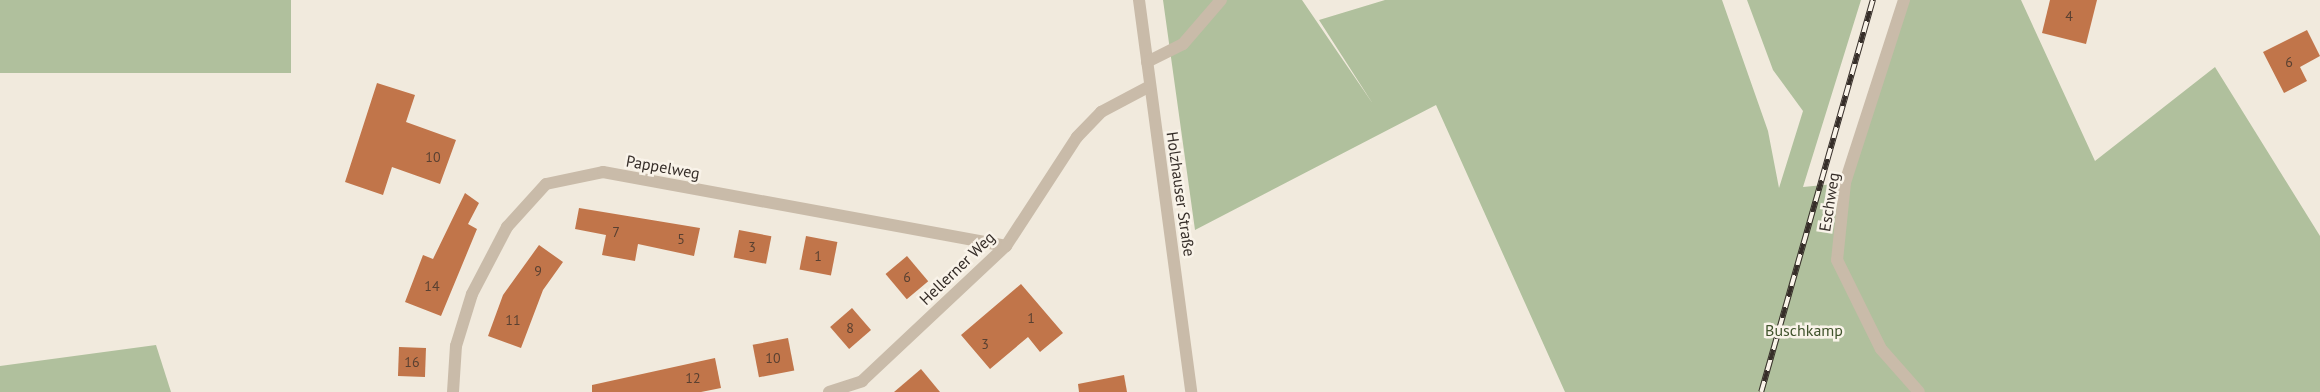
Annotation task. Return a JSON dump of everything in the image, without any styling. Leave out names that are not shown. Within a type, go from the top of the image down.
[{"type":"street","name":"Holzhauser Straße","points":[[1139,0],[1191,392]]},
{"type":"street","points":[[1147,62],[1182,44],[1221,0]]},
{"type":"street","name":"Eschweg","points":[[1904,0],[1846,183],[1837,260],[1881,349],[1919,392]]},
{"type":"street","name":"Hellerner Weg","points":[[829,392],[862,380],[1006,246],[1077,137],[1101,112],[1150,86]]},
{"type":"street","name":"Pappelweg","points":[[453,392],[456,346],[472,294],[507,226],[546,184],[603,172],[1006,246]]},
{"type":"street","points":[[854,392],[862,380]]},
{"type":"green space","points":[[0,0],[291,0],[291,73],[0,73]]},
{"type":"green space","name":"Buschkamp","points":[[1163,0],[1302,0],[1373,104],[1319,20],[1385,0],[1722,0],[1768,131],[1779,188],[1803,111],[1773,70],[1747,0],[1861,0],[1803,187],[1845,183],[1904,0],[2021,0],[2095,161],[2215,67],[2320,236],[2320,392],[1565,392],[1436,105],[1195,230]]},
{"type":"green space","points":[[156,345],[171,392],[0,392],[0,366]]},
{"type":"building","points":[[2050,0],[2097,0],[2086,44],[2042,33]]},
{"type":"building","points":[[2307,30],[2320,56],[2300,67],[2307,81],[2284,93],[2263,52]]},
{"type":"building","points":[[377,83],[415,95],[406,122],[456,140],[440,184],[392,167],[383,195],[345,182]]},
{"type":"building","points":[[465,193],[479,203],[468,224],[477,229],[441,316],[405,302],[423,255],[433,259]]},
{"type":"building","points":[[579,208],[700,228],[694,256],[638,244],[635,261],[602,255],[606,235],[575,229]]},
{"type":"building","points":[[739,230],[771,236],[766,264],[734,257]]},
{"type":"building","points":[[806,236],[837,242],[831,275],[800,269]]},
{"type":"building","points":[[539,245],[563,262],[543,290],[521,348],[488,336],[503,295]]},
{"type":"building","points":[[907,256],[928,281],[907,299],[886,274]]},
{"type":"building","points":[[1021,284],[1063,333],[1040,352],[1028,337],[990,369],[961,335]]},
{"type":"building","points":[[852,308],[871,330],[849,349],[830,327]]},
{"type":"building","points":[[788,338],[794,370],[759,377],[753,345]]},
{"type":"building","points":[[399,347],[426,348],[425,377],[398,376]]},
{"type":"building","points":[[715,358],[721,388],[701,392],[592,392],[592,385]]},
{"type":"building","points":[[921,369],[940,392],[894,392]]},
{"type":"building","points":[[1124,375],[1127,392],[1079,392],[1078,384]]},
{"type":"railway","points":[[1761,392],[1873,0]]}]
